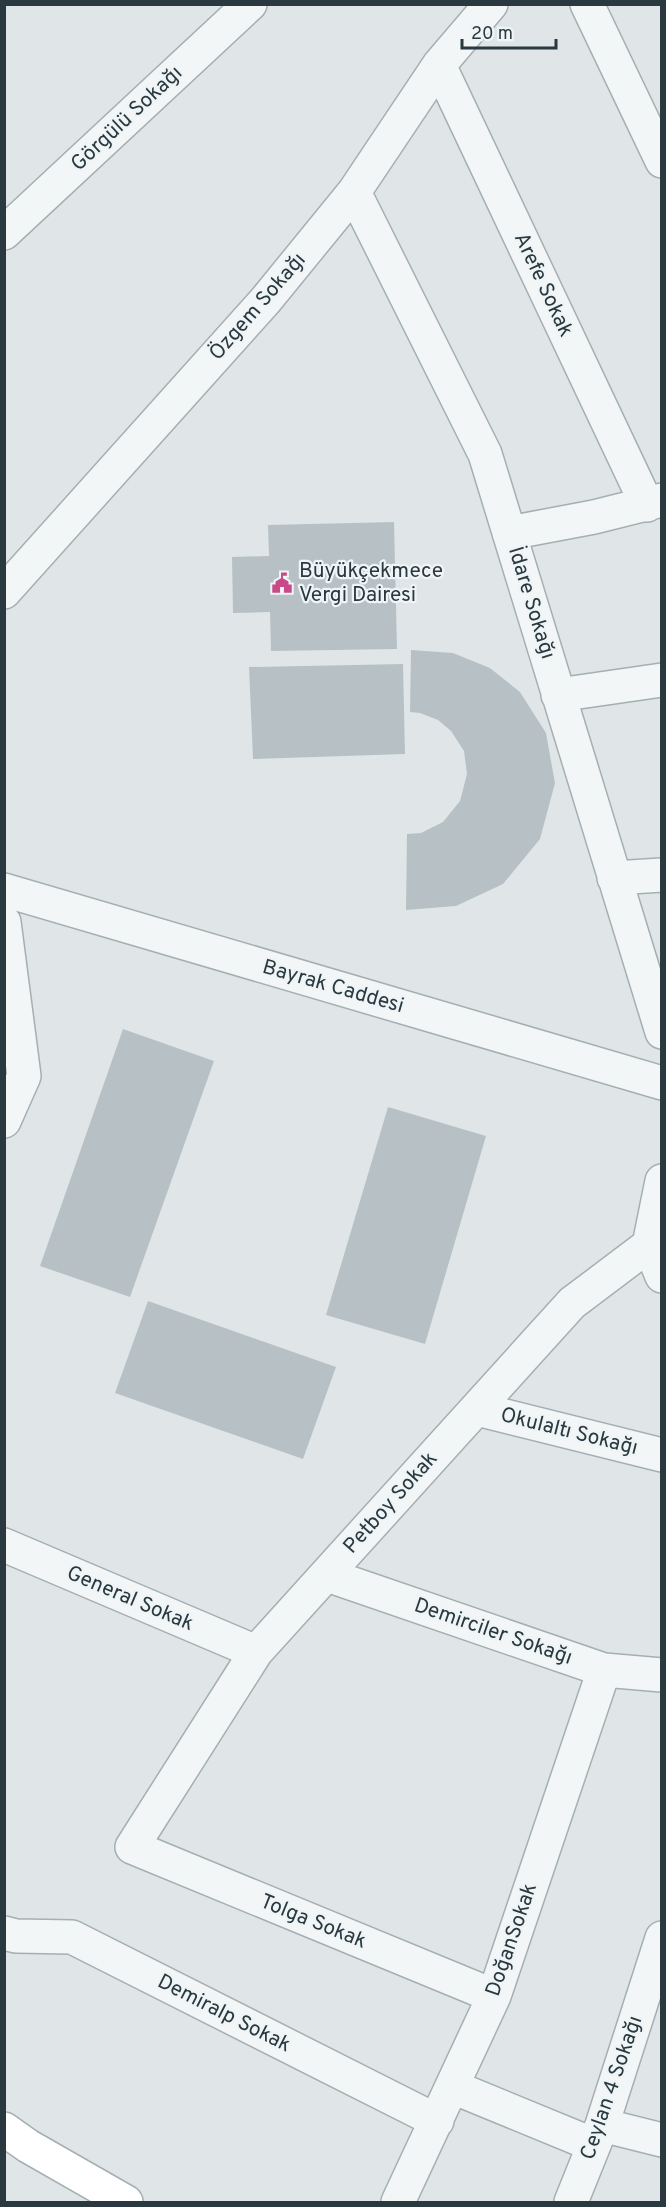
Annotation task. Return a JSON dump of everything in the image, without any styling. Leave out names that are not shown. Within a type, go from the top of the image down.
[{"type":"main road","points":[[4,2129],[28,2146],[126,2202]]},
{"type":"street","name":"Görgülü Sokağı","points":[[4,233],[250,4]]},
{"type":"street","name":"Özgem Sokağı","points":[[4,592],[265,301],[354,192],[439,65],[491,4]]},
{"type":"street","points":[[587,4],[662,161]]},
{"type":"street","name":"Arefe Sokak","points":[[439,65],[654,502]]},
{"type":"street","name":"İdare Sokağı","points":[[354,192],[485,454],[660,1023]]},
{"type":"street","points":[[509,533],[654,502]]},
{"type":"street","points":[[558,695],[662,680]]},
{"type":"street","points":[[614,878],[662,875]]},
{"type":"street","name":"Bayrak Caddesi","points":[[4,890],[662,1083]]},
{"type":"street","points":[[4,922],[14,1069],[4,1122]]},
{"type":"street","points":[[662,1181],[650,1245],[662,1276]]},
{"type":"street","name":"Petboy Sokak","points":[[132,1847],[256,1652],[572,1304],[650,1245]]},
{"type":"street","name":"Okulaltı Sokağı","points":[[477,1409],[662,1455]]},
{"type":"street","name":"General Sokak","points":[[4,1545],[256,1652]]},
{"type":"street","name":"Demirciler Sokağı","points":[[327,1575],[604,1670],[662,1675]]},
{"type":"street","name":"DoğanSokak","points":[[398,2202],[494,1996],[604,1670]]},
{"type":"street","name":"Tolga Sokak","points":[[132,1847],[494,1996]]},
{"type":"street","name":"Demiralp Sokak","points":[[4,1933],[16,1936],[72,1937],[437,2121]]},
{"type":"street","name":"Ceylan 4 Sokağı","points":[[571,2202],[598,2135],[662,1938]]},
{"type":"street","points":[[453,2087],[598,2135],[662,2140]]},
{"type":"building","points":[[394,522],[397,649],[271,651],[270,612],[233,613],[232,557],[269,556],[268,525]]},
{"type":"building","points":[[411,650],[453,653],[490,668],[520,692],[546,733],[555,783],[540,839],[503,884],[456,906],[406,910],[407,834],[421,833],[443,822],[460,801],[467,774],[464,751],[451,731],[438,720],[410,712]]},
{"type":"building","points":[[403,664],[405,754],[253,759],[249,667]]},
{"type":"building","points":[[123,1029],[214,1061],[130,1297],[40,1266]]},
{"type":"building","points":[[388,1107],[486,1136],[425,1344],[326,1315]]},
{"type":"building","points":[[148,1301],[336,1367],[303,1459],[115,1393]]},
{"type":"place","name":"Büyükçekmece Vergi Dairesi","points":[[282,583]]}]
